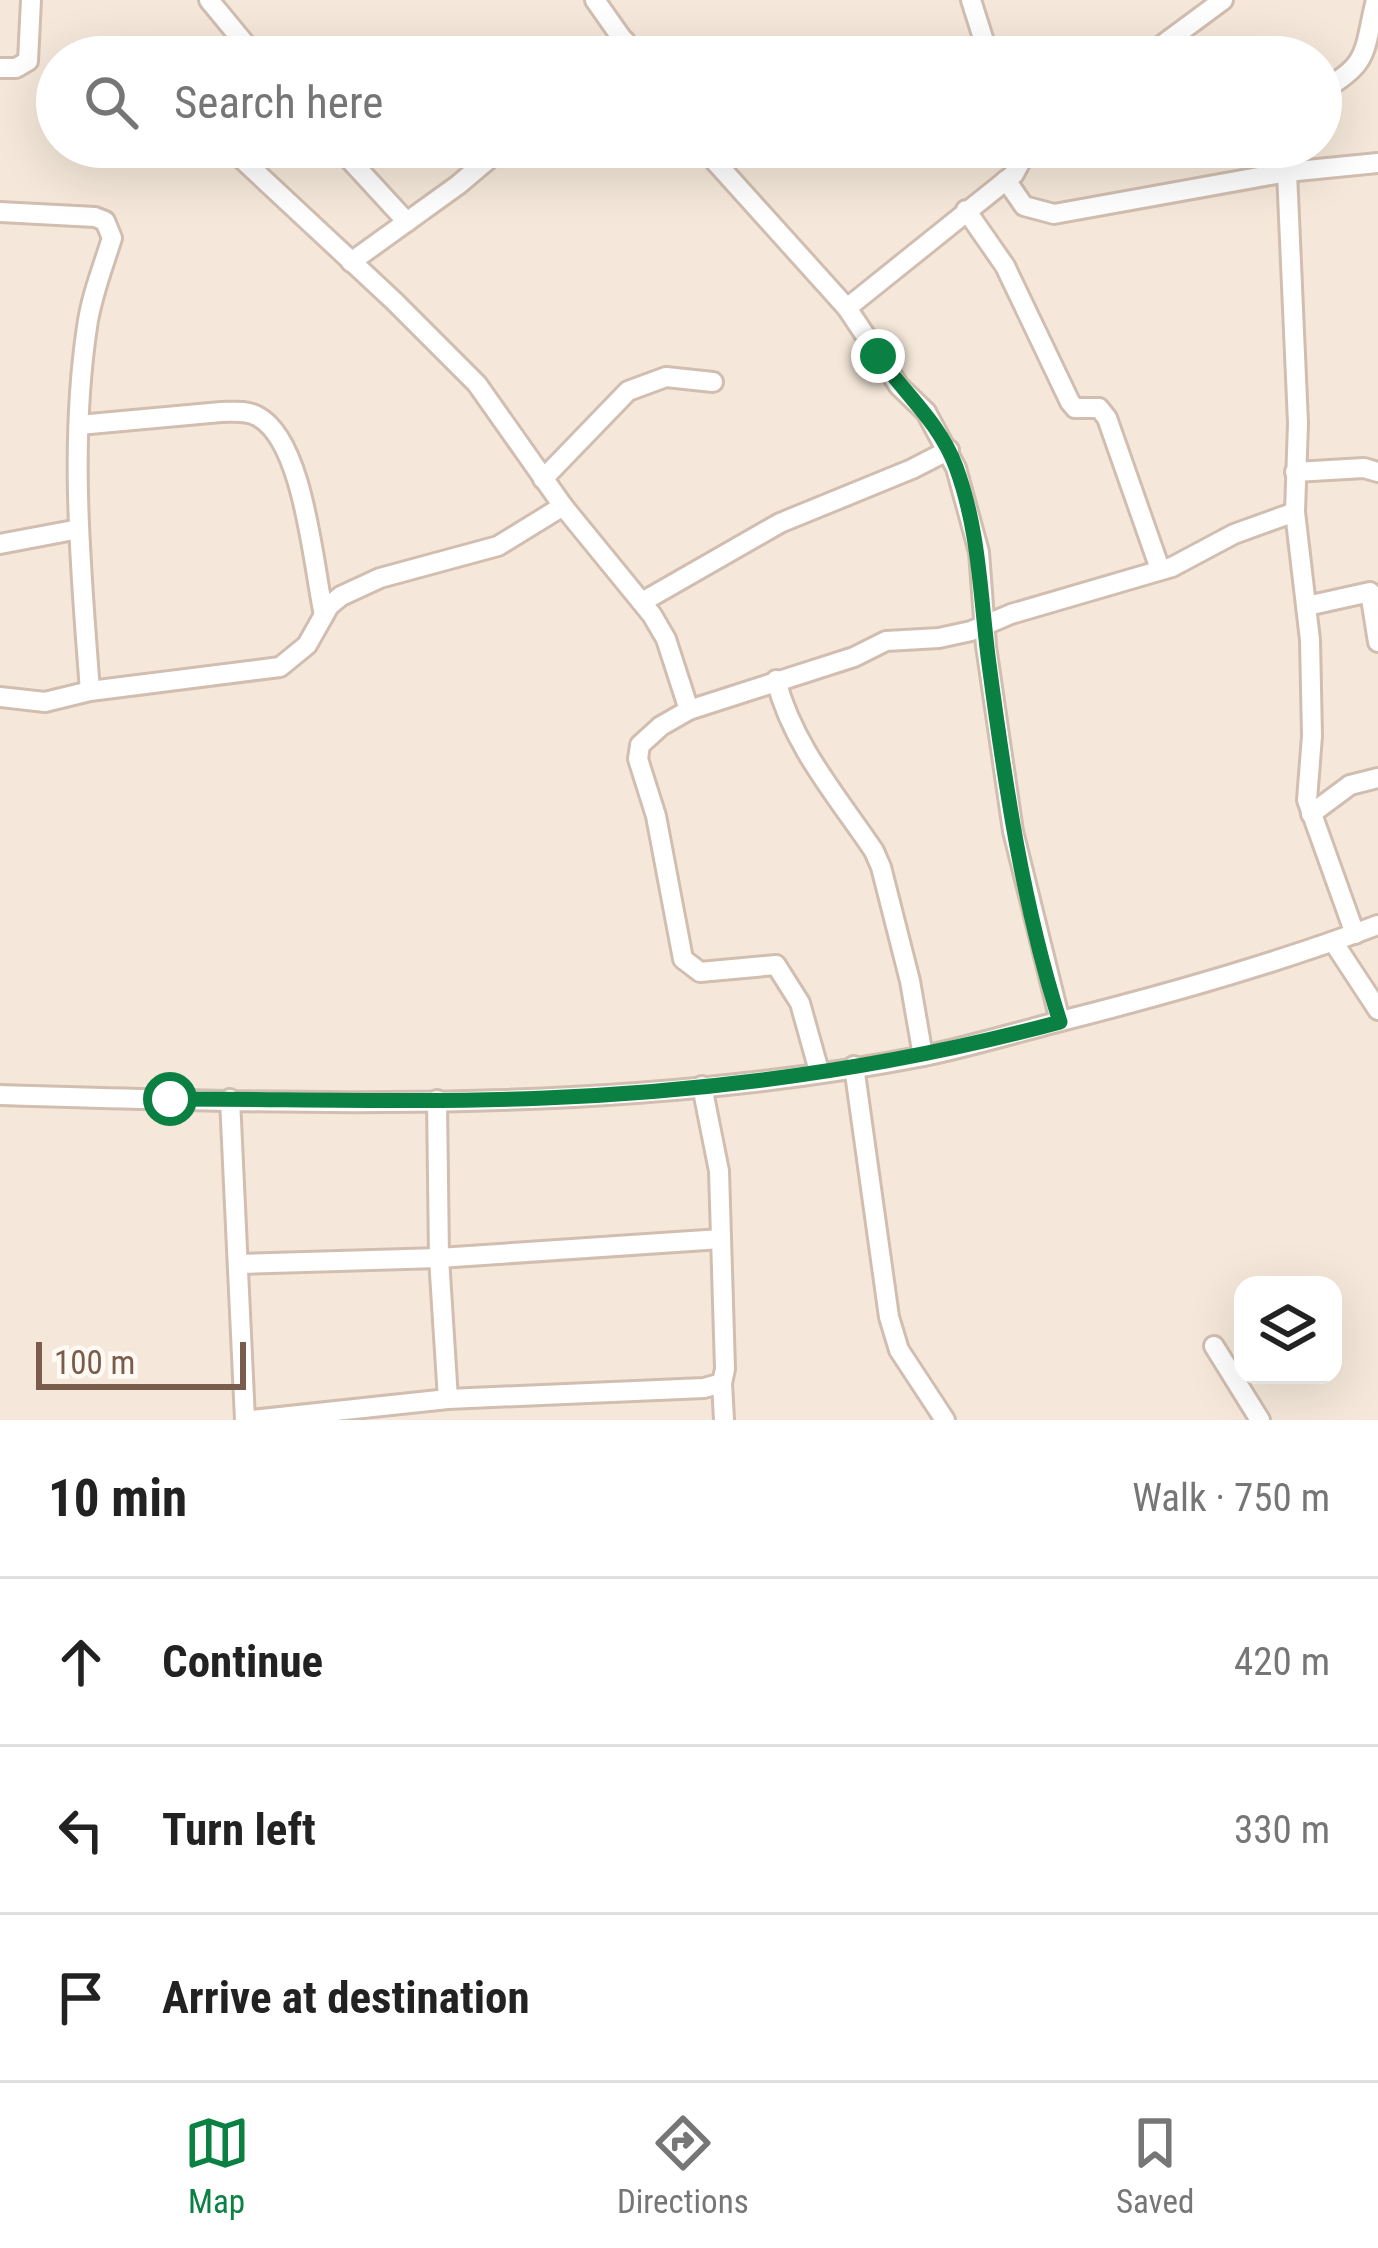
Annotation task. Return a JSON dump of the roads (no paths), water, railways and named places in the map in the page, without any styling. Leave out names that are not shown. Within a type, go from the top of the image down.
[{"type":"street","points":[[0,68],[22,67],[28,61],[31,0]]},
{"type":"street","points":[[208,0],[238,36]]},
{"type":"street","points":[[971,0],[982,36]]},
{"type":"street","points":[[1174,36],[1222,0]]},
{"type":"street","points":[[1342,79],[1361,60],[1376,0]]},
{"type":"street","points":[[604,4],[622,36]]},
{"type":"street","points":[[1342,167],[1378,163]]},
{"type":"street","points":[[251,168],[458,363],[563,506],[642,602],[666,639],[688,710]]},
{"type":"street","points":[[357,168],[406,222]]},
{"type":"street","points":[[351,262],[476,168]]},
{"type":"street","points":[[721,168],[847,308],[949,450],[979,552],[984,625],[1013,831],[1060,1022]]},
{"type":"street","points":[[847,308],[1017,168]]},
{"type":"street","points":[[1288,168],[1298,423],[1295,512],[1306,607],[1312,736],[1306,785],[1311,814],[1355,934]]},
{"type":"street","points":[[1006,180],[1024,206],[1054,214],[1327,168]]},
{"type":"street","points":[[966,210],[1005,266],[1070,403],[1075,408],[1099,408],[1107,418],[1160,569]]},
{"type":"street","points":[[0,212],[95,217],[111,231],[87,323],[79,425],[79,529],[90,691]]},
{"type":"street","points":[[543,479],[628,391],[665,376],[713,382]]},
{"type":"street","points":[[79,425],[241,411],[261,418],[281,438],[295,467],[324,615]]},
{"type":"street","points":[[642,602],[761,532],[949,450]]},
{"type":"street","points":[[1295,472],[1345,468],[1378,472]]},
{"type":"street","points":[[0,697],[45,701],[280,667],[307,645],[334,600],[368,582],[498,546],[563,506]]},
{"type":"street","points":[[818,1071],[814,1041],[800,1003],[776,965],[710,972],[691,968],[683,958],[658,829],[638,759],[640,745],[688,710],[854,657],[886,641],[939,638],[1185,562],[1234,534],[1295,512]]},
{"type":"street","points":[[0,544],[79,529]]},
{"type":"street","points":[[1306,607],[1370,592],[1378,642]]},
{"type":"street","points":[[776,680],[812,763],[881,868],[910,981],[923,1056]]},
{"type":"street","points":[[1311,814],[1350,785],[1378,778]]},
{"type":"street","points":[[0,1095],[437,1100],[547,1098],[702,1086],[923,1056],[1260,969],[1378,926]]},
{"type":"street","points":[[1334,943],[1378,1010]]},
{"type":"street","points":[[854,1066],[889,1317],[899,1350],[945,1420]]},
{"type":"street","points":[[702,1086],[716,1149],[724,1420]]},
{"type":"street","points":[[230,1099],[248,1420],[448,1400],[715,1388],[722,1383]]},
{"type":"street","points":[[437,1100],[448,1400]]},
{"type":"street","points":[[240,1264],[440,1258],[721,1239]]},
{"type":"street","points":[[1214,1346],[1260,1420]]}]
